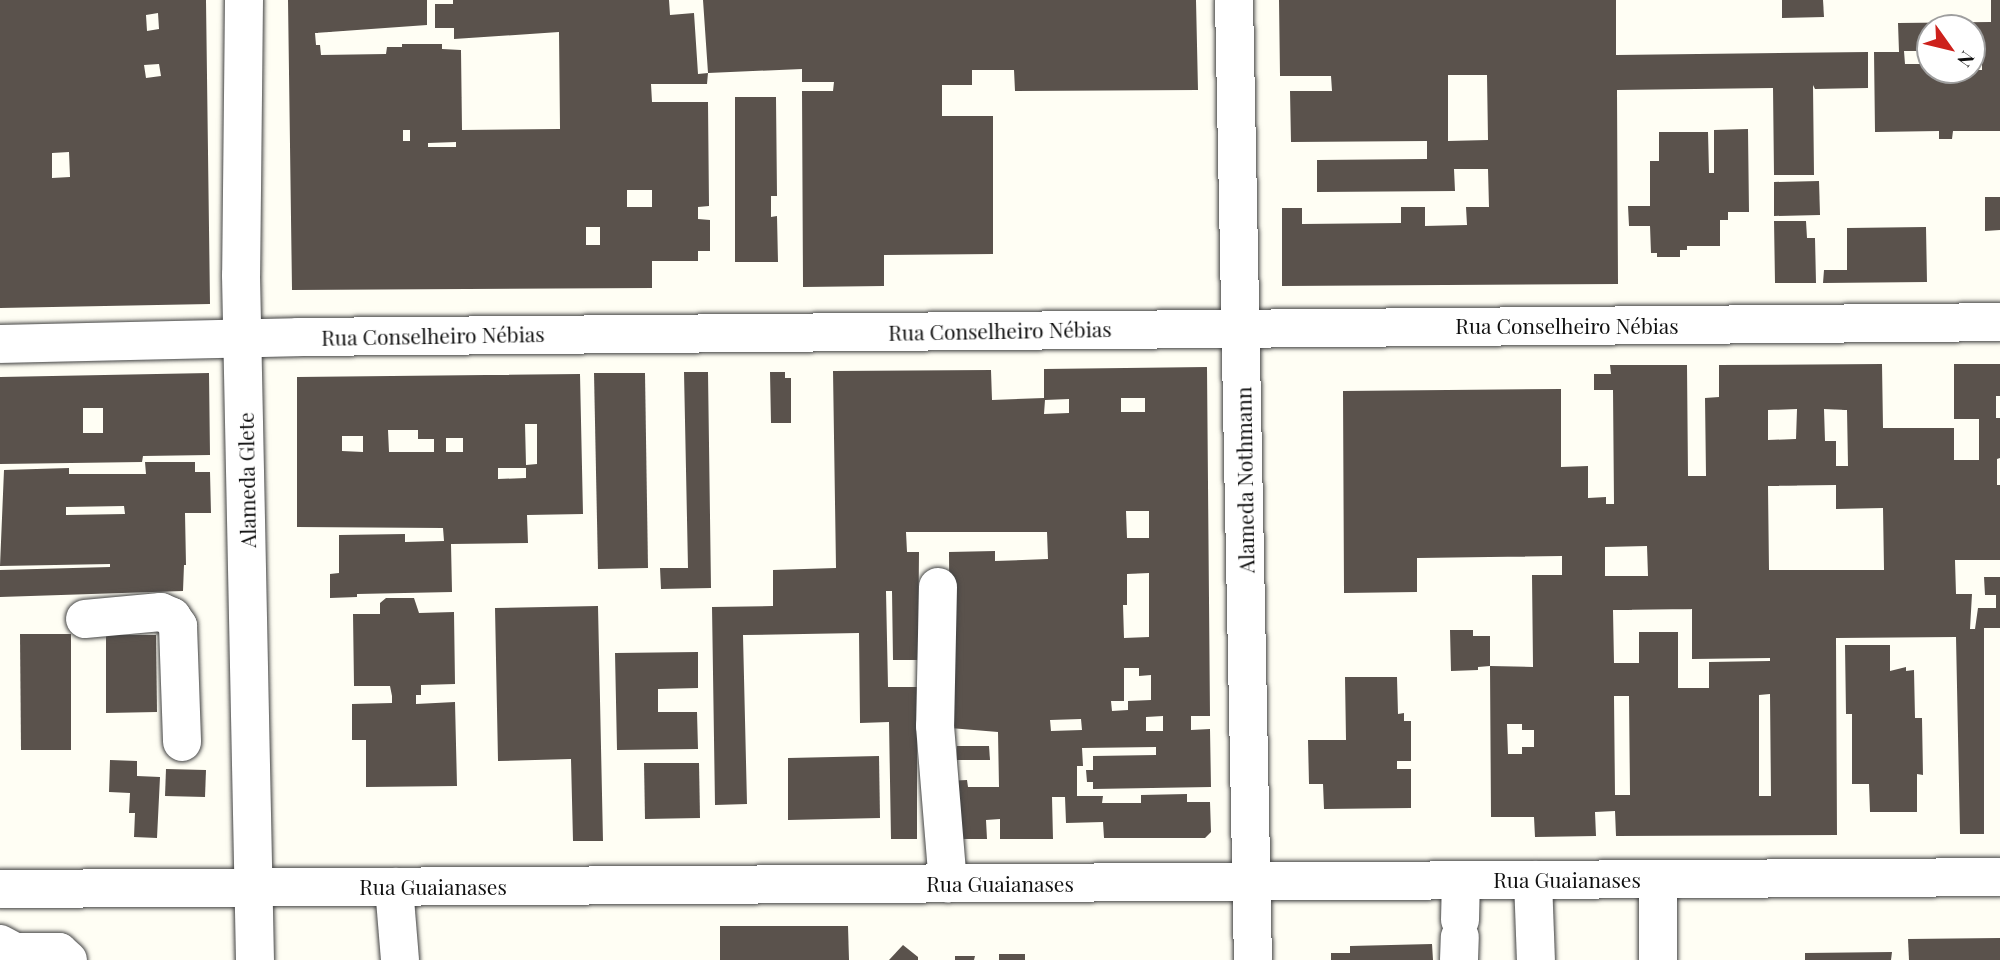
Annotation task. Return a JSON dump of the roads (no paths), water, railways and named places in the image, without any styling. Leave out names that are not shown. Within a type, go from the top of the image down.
[{"type":"street","name":"Alameda Glete","points":[[244,0],[243,340],[255,960]]},
{"type":"street","name":"Alameda Nothmann","points":[[1234,0],[1253,960]]},
{"type":"street","name":"Rua Conselheiro Nébias","points":[[0,344],[326,336],[2000,322]]},
{"type":"street","points":[[938,587],[935,726],[948,869]]},
{"type":"street","points":[[85,619],[162,612],[172,617],[178,625],[182,742]]},
{"type":"street","name":"Rua Guaianases","points":[[0,889],[394,887],[948,869],[1251,881],[2000,877]]},
{"type":"street","points":[[1658,879],[1658,960]]},
{"type":"street","points":[[1459,939],[1461,880]]},
{"type":"street","points":[[1533,880],[1536,960]]},
{"type":"street","points":[[394,887],[400,960]]},
{"type":"street","points":[[0,944],[15,952],[59,952],[68,960]]}]
